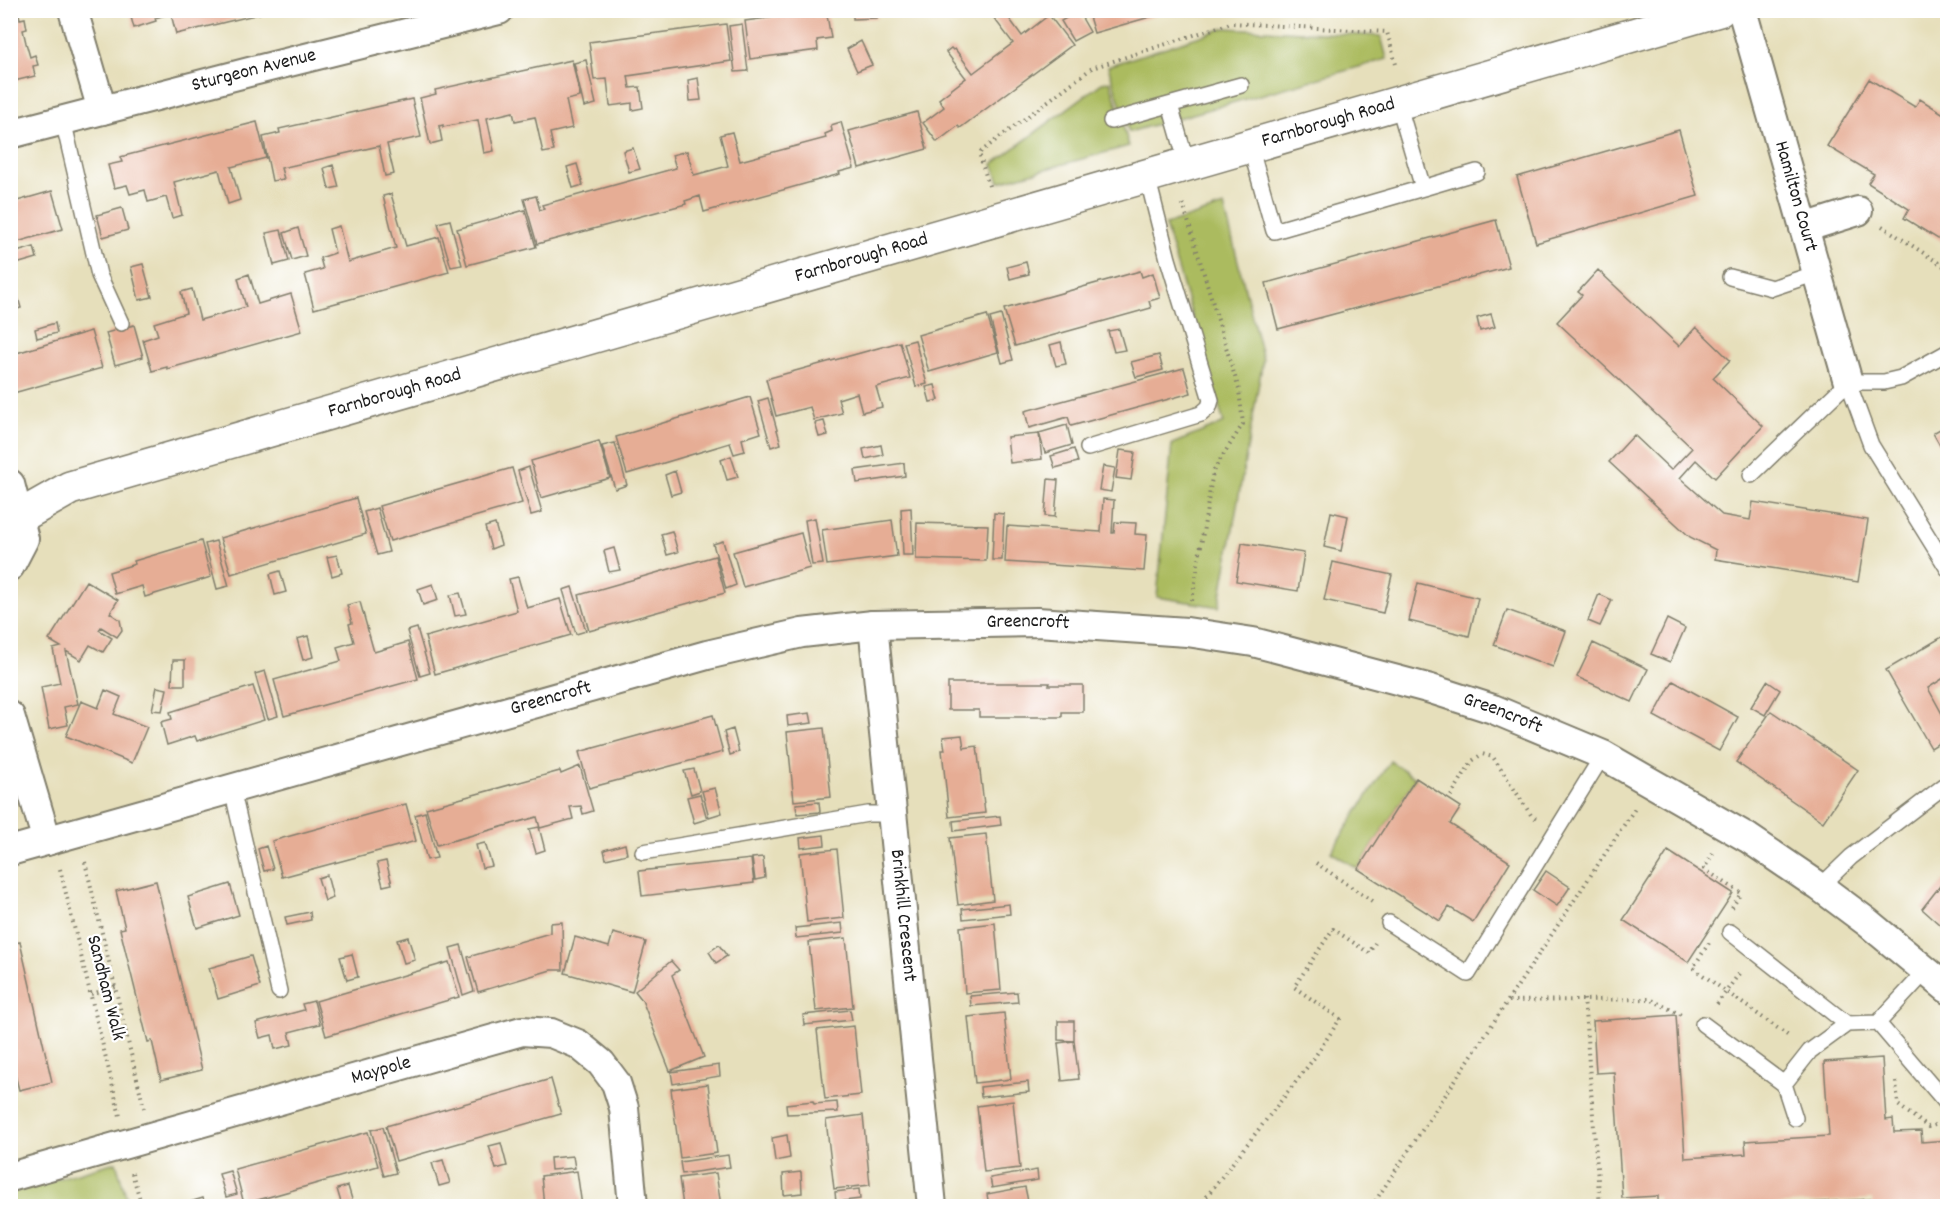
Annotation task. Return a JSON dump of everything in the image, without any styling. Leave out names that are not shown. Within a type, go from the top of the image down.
[{"type":"street","points":[[73,10],[102,110]]},
{"type":"street","name":"Sturgeon Avenue","points":[[10,134],[499,10]]},
{"type":"street","name":"Farnborough Road","points":[[15,517],[70,488],[1719,10]]},
{"type":"street","name":"Hamilton Court","points":[[1742,10],[1848,382]]},
{"type":"street","points":[[1804,228],[1858,211]]},
{"type":"street","points":[[10,484],[15,517],[24,539],[10,566]]},
{"type":"street","name":"Greencroft","points":[[10,851],[707,655],[801,633],[873,625],[1037,622],[1187,632],[1253,642],[1431,689],[1493,709],[1603,755],[1748,838],[1820,886],[1927,970],[1947,989]]},
{"type":"street","name":"Brinkhill Crescent","points":[[873,625],[932,1206]]},
{"type":"street","points":[[10,716],[46,841]]},
{"type":"street","name":"Maypole","points":[[10,1177],[522,1031],[551,1033],[578,1044],[601,1063],[616,1083],[624,1108],[633,1206]]},
{"type":"lane","points":[[1111,121],[1241,85]]},
{"type":"lane","points":[[1398,103],[1423,188]]},
{"type":"lane","points":[[1170,105],[1187,164]]},
{"type":"lane","points":[[63,120],[99,275],[121,323]]},
{"type":"lane","points":[[1250,146],[1274,231],[1478,172]]},
{"type":"lane","points":[[1088,448],[1201,414],[1209,407],[1211,400],[1168,259],[1147,176]]},
{"type":"lane","points":[[1730,277],[1772,288],[1817,273]]},
{"type":"lane","points":[[1751,475],[1848,382],[1884,382],[1901,378],[1947,352]]},
{"type":"lane","points":[[1848,382],[1871,445],[1947,569]]},
{"type":"lane","points":[[1389,923],[1468,974],[1603,755]]},
{"type":"lane","points":[[1820,886],[1851,857],[1947,783]]},
{"type":"lane","points":[[232,789],[279,991]]},
{"type":"lane","points":[[643,852],[868,814],[891,814]]},
{"type":"lane","points":[[1730,932],[1847,1024]]},
{"type":"lane","points":[[1784,1084],[1810,1051],[1847,1024],[1878,1023],[1927,970]]},
{"type":"lane","points":[[1878,1023],[1947,1105]]},
{"type":"lane","points":[[1703,1024],[1784,1084],[1795,1118]]},
{"type":"path","points":[[989,186],[979,153],[1092,68],[1231,23],[1387,32],[1397,68]]},
{"type":"path","points":[[1858,211],[1945,267],[1947,265]]},
{"type":"path","points":[[1451,796],[1472,761],[1482,754],[1493,757],[1531,815],[1556,832]]},
{"type":"path","points":[[1371,1206],[1636,808],[1651,781]]},
{"type":"path","name":"Sandham Walk","points":[[78,832],[116,987],[139,1141]]},
{"type":"path","name":"Sandham Walk","points":[[46,841],[57,855],[91,994],[139,1141]]},
{"type":"path","points":[[1199,1206],[1312,1061],[1340,1019],[1293,987],[1333,929],[1369,953],[1394,916],[1316,863]]},
{"type":"path","points":[[1508,1001],[1650,999],[1666,1009],[1703,1024],[1756,952]]},
{"type":"path","points":[[91,994],[116,987]]},
{"type":"path","points":[[1584,999],[1600,1206]]},
{"type":"path","points":[[1896,1082],[1898,1105],[1928,1127],[1938,1125]]},
{"type":"green space","points":[[1225,28],[1381,36],[1387,59],[1129,132],[1108,66]]},
{"type":"green space","points":[[1110,81],[1129,146],[999,182],[993,164],[1102,83]]},
{"type":"green space","points":[[1224,206],[1263,360],[1219,607],[1157,597],[1172,444],[1224,423],[1165,225]]},
{"type":"green space","points":[[1390,761],[1416,778],[1358,869],[1331,852]]},
{"type":"green space","points":[[116,1162],[129,1206],[11,1206],[11,1192]]},
{"type":"building","points":[[10,10],[18,10],[20,19],[25,18],[27,29],[23,30],[26,43],[30,57],[35,55],[38,65],[33,66],[35,76],[10,82]]},
{"type":"building","points":[[129,10],[168,10],[169,14],[134,28]]},
{"type":"building","points":[[170,10],[271,10],[271,11],[176,34]]},
{"type":"building","points":[[853,10],[877,10],[877,18],[853,19]]},
{"type":"building","points":[[1003,10],[1022,36],[1049,15],[1072,45],[960,128],[958,126],[937,142],[923,123],[944,107],[939,99],[966,78],[946,52],[951,48],[955,49],[973,73],[1013,43],[993,17]]},
{"type":"building","points":[[1087,10],[1171,10],[1171,11],[1094,33]]},
{"type":"building","points":[[1078,11],[1090,32],[1073,41],[1061,21]]},
{"type":"building","points":[[813,12],[814,17],[827,15],[831,38],[817,40],[818,50],[750,59],[745,21]]},
{"type":"building","points":[[726,24],[731,61],[628,76],[630,88],[640,87],[643,108],[632,110],[632,103],[610,106],[607,79],[594,80],[589,42]]},
{"type":"building","points":[[742,24],[748,71],[735,72],[729,26]]},
{"type":"building","points":[[861,41],[872,65],[857,71],[847,49]]},
{"type":"building","points":[[572,60],[580,97],[566,100],[572,128],[550,133],[554,151],[543,153],[535,117],[515,121],[513,112],[487,118],[494,151],[484,153],[478,120],[439,126],[442,141],[430,144],[420,98],[436,94],[435,90]]},
{"type":"building","points":[[586,60],[596,104],[584,107],[574,63]]},
{"type":"building","points":[[698,78],[701,100],[690,101],[688,80]]},
{"type":"building","points":[[1869,79],[1915,107],[1920,99],[1947,116],[1946,244],[1904,218],[1909,209],[1868,183],[1874,174],[1827,146]]},
{"type":"building","points":[[412,99],[421,137],[387,144],[394,174],[385,176],[379,146],[281,168],[284,179],[272,181],[263,137],[280,133],[279,129]]},
{"type":"building","points":[[917,112],[927,149],[859,168],[849,131]]},
{"type":"building","points":[[257,122],[266,158],[231,167],[240,200],[228,204],[219,170],[174,182],[182,215],[172,218],[166,197],[148,202],[145,190],[130,194],[127,185],[114,188],[108,165],[122,162],[120,157]]},
{"type":"building","points":[[841,122],[854,168],[839,172],[840,174],[704,212],[700,196],[685,201],[686,204],[537,244],[524,199],[536,196],[540,210],[544,209],[542,205],[676,168],[672,155],[687,151],[694,175],[728,166],[720,135],[732,132],[740,161],[826,138],[825,134],[832,131],[831,125]]},
{"type":"building","points":[[1679,130],[1698,196],[1536,243],[1517,177]]},
{"type":"building","points":[[633,148],[640,169],[629,172],[623,151]]},
{"type":"building","points":[[577,164],[583,185],[573,188],[567,167]]},
{"type":"building","points":[[333,165],[339,187],[329,189],[324,168]]},
{"type":"building","points":[[52,191],[63,229],[10,244],[10,203]]},
{"type":"building","points":[[391,194],[406,246],[439,237],[449,272],[314,309],[305,274],[323,269],[320,258],[335,253],[329,229],[339,226],[348,262],[396,248],[383,196]]},
{"type":"building","points":[[122,208],[128,230],[103,237],[97,215]]},
{"type":"building","points":[[525,210],[536,247],[467,265],[457,229]]},
{"type":"building","points":[[450,220],[462,265],[451,267],[438,223]]},
{"type":"building","points":[[1496,220],[1509,267],[1278,329],[1266,283]]},
{"type":"building","points":[[298,228],[306,256],[292,260],[284,233]]},
{"type":"building","points":[[281,230],[289,261],[274,265],[266,233]]},
{"type":"building","points":[[34,247],[37,258],[16,264],[13,253]]},
{"type":"building","points":[[1026,262],[1029,274],[1010,279],[1007,267]]},
{"type":"building","points":[[143,264],[152,297],[139,300],[131,267]]},
{"type":"building","points":[[1598,270],[1679,346],[1696,327],[1730,360],[1713,378],[1763,426],[1715,478],[1696,460],[1680,478],[1722,515],[1750,520],[1753,502],[1868,520],[1858,582],[1715,559],[1716,550],[1690,537],[1609,462],[1634,435],[1671,470],[1692,448],[1557,322],[1582,295],[1578,292]]},
{"type":"building","points":[[1140,271],[1142,277],[1153,273],[1160,298],[1149,301],[1151,308],[1015,346],[1004,309]]},
{"type":"building","points":[[249,274],[258,304],[291,294],[302,331],[167,369],[167,367],[152,371],[143,340],[158,335],[154,323],[186,313],[181,292],[192,289],[200,320],[246,307],[238,278]]},
{"type":"building","points":[[15,287],[21,308],[10,311],[10,288]]},
{"type":"building","points":[[1491,314],[1495,327],[1480,331],[1477,318]]},
{"type":"building","points":[[987,315],[998,352],[929,372],[918,335]]},
{"type":"building","points":[[1001,315],[1013,360],[1002,363],[990,318]]},
{"type":"building","points":[[55,323],[57,333],[37,338],[35,329]]},
{"type":"building","points":[[134,325],[143,357],[115,365],[106,333]]},
{"type":"building","points":[[1119,329],[1125,350],[1114,352],[1108,331]]},
{"type":"building","points":[[91,331],[102,368],[10,394],[10,349],[13,354]]},
{"type":"building","points":[[915,340],[927,384],[916,387],[904,343]]},
{"type":"building","points":[[900,342],[910,378],[876,387],[882,407],[862,412],[857,393],[838,399],[842,413],[814,420],[810,407],[776,416],[766,379]]},
{"type":"building","points":[[1061,342],[1066,364],[1056,366],[1050,345]]},
{"type":"building","points":[[1159,355],[1163,370],[1136,377],[1131,362]]},
{"type":"building","points":[[1184,368],[1191,393],[1071,426],[1068,417],[1029,428],[1025,411]]},
{"type":"building","points":[[935,385],[939,400],[930,402],[926,387]]},
{"type":"building","points":[[750,397],[761,433],[742,439],[745,451],[734,454],[730,443],[627,474],[616,437]]},
{"type":"building","points":[[768,398],[781,444],[771,447],[758,401]]},
{"type":"building","points":[[824,421],[828,435],[819,437],[815,423]]},
{"type":"building","points":[[1067,425],[1072,445],[1045,453],[1039,433]]},
{"type":"building","points":[[1947,425],[1947,458],[1933,433]]},
{"type":"building","points":[[1039,434],[1042,459],[1010,463],[1007,437]]},
{"type":"building","points":[[599,441],[610,478],[541,498],[531,461]]},
{"type":"building","points":[[615,443],[627,485],[615,489],[602,446]]},
{"type":"building","points":[[881,445],[883,455],[865,459],[863,449]]},
{"type":"building","points":[[1074,449],[1078,462],[1055,468],[1051,456]]},
{"type":"building","points":[[1120,450],[1135,452],[1131,480],[1116,478]]},
{"type":"building","points":[[731,456],[738,477],[727,480],[721,460]]},
{"type":"building","points":[[904,463],[905,476],[857,483],[855,470]]},
{"type":"building","points":[[1103,466],[1115,468],[1111,492],[1099,490]]},
{"type":"building","points":[[529,467],[542,512],[531,515],[518,471]]},
{"type":"building","points":[[512,468],[522,503],[390,541],[379,506]]},
{"type":"building","points":[[675,471],[681,492],[671,495],[665,475]]},
{"type":"building","points":[[1048,479],[1058,480],[1055,517],[1045,516]]},
{"type":"building","points":[[356,498],[366,534],[231,574],[220,538]]},
{"type":"building","points":[[1103,499],[1114,500],[1112,533],[1114,533],[1115,522],[1136,523],[1135,534],[1147,535],[1144,571],[1005,562],[1007,526],[1101,532]]},
{"type":"building","points":[[377,508],[389,552],[377,555],[364,512]]},
{"type":"building","points":[[911,508],[913,555],[903,555],[901,509]]},
{"type":"building","points":[[1331,512],[1348,516],[1341,551],[1324,547]]},
{"type":"building","points":[[994,513],[1004,514],[1002,560],[992,560]]},
{"type":"building","points":[[815,518],[823,564],[812,565],[805,520]]},
{"type":"building","points":[[892,520],[897,556],[827,565],[822,530]]},
{"type":"building","points":[[917,523],[988,525],[986,561],[916,559]]},
{"type":"building","points":[[495,524],[501,545],[491,549],[485,527]]},
{"type":"building","points":[[672,531],[678,552],[667,555],[661,534]]},
{"type":"building","points":[[801,533],[810,568],[743,587],[733,552]]},
{"type":"building","points":[[201,541],[211,577],[145,597],[142,586],[115,594],[109,572],[135,564],[134,561]]},
{"type":"building","points":[[216,541],[229,586],[217,589],[205,544]]},
{"type":"building","points":[[723,541],[736,585],[726,589],[713,544]]},
{"type":"building","points":[[1242,543],[1304,553],[1298,591],[1236,581]]},
{"type":"building","points":[[614,548],[620,570],[609,572],[604,551]]},
{"type":"building","points":[[337,555],[342,573],[332,576],[327,557]]},
{"type":"building","points":[[715,556],[725,593],[589,631],[579,595]]},
{"type":"building","points":[[1333,562],[1392,575],[1383,613],[1324,600]]},
{"type":"building","points":[[280,571],[286,592],[275,595],[270,574]]},
{"type":"building","points":[[518,577],[527,608],[560,599],[571,635],[435,674],[425,637],[517,611],[509,579]]},
{"type":"building","points":[[86,581],[118,600],[110,613],[120,620],[122,630],[117,637],[101,627],[99,630],[112,638],[103,652],[90,645],[81,660],[66,651],[78,704],[64,707],[68,725],[49,729],[41,687],[60,683],[53,649],[61,647],[49,640]]},
{"type":"building","points":[[1418,583],[1478,598],[1469,636],[1409,621]]},
{"type":"building","points":[[433,584],[438,600],[423,605],[418,589]]},
{"type":"building","points":[[572,587],[586,631],[576,634],[563,590]]},
{"type":"building","points":[[460,593],[466,614],[455,616],[450,595]]},
{"type":"building","points":[[1599,594],[1612,600],[1600,626],[1588,621]]},
{"type":"building","points":[[360,602],[374,652],[408,642],[418,679],[284,716],[274,680],[341,661],[337,647],[354,642],[347,605]]},
{"type":"building","points":[[1507,610],[1566,631],[1553,667],[1494,645]]},
{"type":"building","points":[[1667,619],[1685,628],[1670,662],[1651,654]]},
{"type":"building","points":[[417,628],[430,673],[420,676],[407,631]]},
{"type":"building","points":[[1947,634],[1947,676],[1928,688],[1947,723],[1947,738],[1931,748],[1886,670]]},
{"type":"building","points":[[308,636],[313,657],[303,660],[297,639]]},
{"type":"building","points":[[1593,643],[1648,669],[1632,702],[1577,677]]},
{"type":"building","points":[[173,660],[185,660],[185,685],[172,685]]},
{"type":"building","points":[[265,671],[278,716],[268,719],[255,674]]},
{"type":"building","points":[[1673,681],[1738,717],[1719,751],[1654,716]]},
{"type":"building","points":[[1767,681],[1780,690],[1765,715],[1751,707]]},
{"type":"building","points":[[948,683],[1083,685],[1083,712],[1062,712],[1062,717],[979,717],[979,710],[948,710]]},
{"type":"building","points":[[253,686],[264,720],[197,741],[195,736],[167,745],[161,722],[172,719],[170,712]]},
{"type":"building","points":[[157,687],[167,689],[162,711],[152,710]]},
{"type":"building","points":[[105,690],[121,697],[114,714],[147,727],[132,763],[66,736],[81,701],[98,708]]},
{"type":"building","points":[[1771,711],[1858,770],[1823,822],[1736,762]]},
{"type":"building","points":[[810,713],[812,723],[788,726],[787,716]]},
{"type":"building","points":[[713,715],[723,752],[589,788],[579,752]]},
{"type":"building","points":[[824,728],[831,797],[794,801],[787,732]]},
{"type":"building","points":[[733,729],[739,752],[730,755],[724,732]]},
{"type":"building","points":[[962,735],[964,748],[977,746],[985,813],[949,817],[942,750],[945,750],[943,737]]},
{"type":"building","points":[[580,766],[593,811],[583,814],[581,806],[570,807],[573,819],[540,828],[537,817],[437,845],[426,808],[560,771],[561,774]]},
{"type":"building","points":[[694,769],[700,791],[691,794],[684,771]]},
{"type":"building","points":[[1416,778],[1461,807],[1450,824],[1510,862],[1473,922],[1449,907],[1440,921],[1358,869]]},
{"type":"building","points":[[715,788],[722,813],[709,817],[702,791]]},
{"type":"building","points":[[700,794],[707,819],[694,823],[687,797]]},
{"type":"building","points":[[819,802],[820,812],[797,814],[796,804]]},
{"type":"building","points":[[406,804],[416,841],[282,877],[272,841]]},
{"type":"building","points":[[425,812],[437,858],[427,860],[415,815]]},
{"type":"building","points":[[1000,816],[1001,825],[954,831],[953,821]]},
{"type":"building","points":[[539,827],[545,850],[536,853],[529,829]]},
{"type":"building","points":[[986,834],[993,900],[958,905],[950,838]]},
{"type":"building","points":[[824,835],[825,845],[801,848],[800,838]]},
{"type":"building","points":[[485,843],[492,866],[482,868],[476,845]]},
{"type":"building","points":[[625,844],[627,854],[606,859],[604,850]]},
{"type":"building","points":[[266,846],[273,869],[264,871],[258,849]]},
{"type":"building","points":[[837,849],[844,918],[807,922],[800,853]]},
{"type":"building","points":[[1668,851],[1733,893],[1688,962],[1623,920]]},
{"type":"building","points":[[763,857],[765,878],[755,880],[752,858]]},
{"type":"building","points":[[751,859],[754,883],[642,896],[639,871]]},
{"type":"building","points":[[386,861],[392,884],[383,886],[377,863]]},
{"type":"building","points":[[1546,871],[1570,887],[1557,906],[1533,890]]},
{"type":"building","points":[[327,875],[333,898],[325,901],[318,878]]},
{"type":"building","points":[[1947,877],[1947,931],[1922,909]]},
{"type":"building","points":[[156,881],[202,1070],[161,1080],[152,1041],[148,1042],[120,929],[125,928],[116,891]]},
{"type":"building","points":[[230,884],[239,915],[197,928],[188,897]]},
{"type":"building","points":[[1009,904],[1010,914],[963,919],[962,909]]},
{"type":"building","points":[[310,912],[311,920],[287,925],[285,917]]},
{"type":"building","points":[[562,922],[563,970],[551,970],[478,992],[468,957],[550,933],[550,923]]},
{"type":"building","points":[[842,923],[843,933],[796,938],[795,928]]},
{"type":"building","points":[[995,923],[1001,990],[965,993],[960,927]]},
{"type":"building","points":[[613,933],[646,942],[632,992],[565,973],[575,937],[609,947]]},
{"type":"building","points":[[408,937],[415,960],[404,963],[397,940]]},
{"type":"building","points":[[846,938],[853,1007],[816,1011],[809,942]]},
{"type":"building","points":[[20,942],[52,1082],[19,1090],[10,1055],[10,944]]},
{"type":"building","points":[[461,945],[474,991],[463,995],[450,948]]},
{"type":"building","points":[[719,945],[727,956],[716,963],[709,952]]},
{"type":"building","points":[[352,954],[358,977],[347,980],[340,957]]},
{"type":"building","points":[[251,956],[260,986],[218,999],[209,968]]},
{"type":"building","points":[[671,961],[679,970],[672,975],[704,1057],[670,1071],[642,1000],[635,991]]},
{"type":"building","points":[[449,962],[459,997],[326,1036],[316,1001]]},
{"type":"building","points":[[1017,992],[1018,1002],[971,1006],[970,996]]},
{"type":"building","points":[[314,1001],[320,1024],[289,1032],[292,1045],[275,1049],[272,1035],[260,1038],[256,1023],[304,1010],[302,1004]]},
{"type":"building","points":[[850,1010],[852,1020],[804,1025],[803,1015]]},
{"type":"building","points":[[1004,1013],[1011,1079],[975,1083],[968,1017]]},
{"type":"building","points":[[1676,1015],[1685,1158],[1746,1154],[1745,1141],[1829,1136],[1824,1062],[1882,1058],[1886,1120],[1893,1119],[1894,1132],[1921,1131],[1922,1142],[1947,1140],[1947,1206],[1873,1206],[1872,1199],[1755,1206],[1658,1206],[1658,1196],[1622,1198],[1614,1072],[1596,1073],[1593,1021]]},
{"type":"building","points":[[1058,1021],[1074,1021],[1074,1041],[1058,1040]]},
{"type":"building","points":[[854,1026],[861,1095],[825,1099],[817,1030]]},
{"type":"building","points":[[1074,1041],[1079,1079],[1062,1081],[1058,1043]]},
{"type":"building","points":[[719,1065],[720,1076],[673,1084],[671,1072]]},
{"type":"building","points":[[551,1079],[561,1114],[396,1161],[386,1126]]},
{"type":"building","points":[[1028,1082],[1029,1092],[981,1097],[980,1087]]},
{"type":"building","points":[[708,1084],[717,1153],[680,1158],[671,1089]]},
{"type":"building","points":[[813,1101],[814,1104],[837,1102],[838,1112],[787,1114],[786,1104]]},
{"type":"building","points":[[1013,1101],[1020,1168],[984,1172],[977,1106]]},
{"type":"building","points":[[863,1115],[870,1185],[834,1189],[826,1120]]},
{"type":"building","points":[[383,1127],[396,1173],[384,1176],[371,1130]]},
{"type":"building","points":[[368,1132],[378,1166],[244,1204],[235,1169]]},
{"type":"building","points":[[787,1135],[790,1158],[775,1161],[772,1138]]},
{"type":"building","points":[[501,1143],[507,1166],[496,1169],[489,1146]]},
{"type":"building","points":[[728,1155],[730,1167],[682,1174],[680,1162]]},
{"type":"building","points":[[573,1156],[575,1168],[551,1170],[550,1158]]},
{"type":"building","points":[[443,1160],[450,1183],[439,1186],[432,1163]]},
{"type":"building","points":[[1037,1170],[1038,1180],[992,1188],[990,1178]]},
{"type":"building","points":[[230,1171],[237,1194],[226,1197],[219,1174]]},
{"type":"building","points":[[577,1171],[582,1206],[544,1206],[541,1176]]},
{"type":"building","points":[[801,1172],[802,1193],[784,1195],[783,1174]]},
{"type":"building","points":[[716,1173],[721,1206],[683,1206],[679,1178]]},
{"type":"building","points":[[348,1186],[354,1206],[342,1206],[337,1189]]},
{"type":"building","points":[[1025,1187],[1029,1206],[989,1206],[987,1194]]},
{"type":"building","points":[[859,1189],[860,1199],[836,1202],[835,1192]]},
{"type":"building","points":[[203,1198],[206,1206],[177,1206]]},
{"type":"building","points":[[862,1203],[862,1206],[837,1206],[837,1205]]}]
